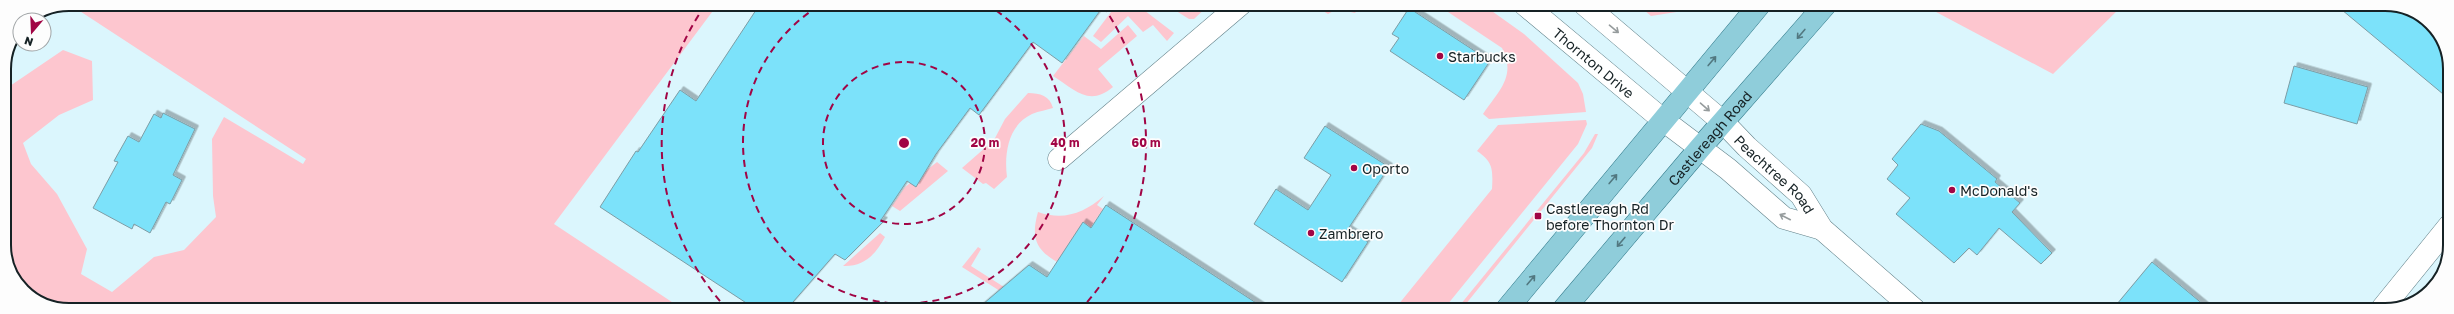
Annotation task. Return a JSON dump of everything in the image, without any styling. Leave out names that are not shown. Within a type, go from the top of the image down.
[{"type":"main road","points":[[1512,303],[1754,11]]},
{"type":"main road","name":"Castlereagh Road","points":[[1569,303],[1700,148],[1724,123],[1820,11]]},
{"type":"street","points":[[1060,159],[1233,11]]},
{"type":"street","name":"Thornton Drive","points":[[1532,11],[1663,120]]},
{"type":"street","points":[[1592,11],[1687,91]]},
{"type":"street","name":"Peachtree Road","points":[[1687,91],[1724,123],[1747,147],[1801,195],[1822,229],[1907,303]]},
{"type":"street","name":"Peachtree Road","points":[[1663,120],[1728,169],[1784,218],[1822,229]]},
{"type":"street","points":[[2387,303],[2443,233]]},
{"type":"shaded area","points":[[80,11],[713,11],[554,224],[673,303],[62,303],[44,297],[31,289],[15,267],[11,245],[11,85],[63,50],[92,61],[93,100],[59,115],[23,143],[31,164],[57,194],[87,249],[81,274],[112,292],[154,257],[184,250],[216,217],[213,196],[212,139],[224,117],[303,164],[306,159]]},
{"type":"shaded area","points":[[1112,11],[1145,11],[1174,33],[1167,41],[1153,25],[1143,32],[1128,16],[1101,42],[1093,36]]},
{"type":"shaded area","points":[[1176,11],[1203,11],[1194,19],[1189,19]]},
{"type":"shaded area","points":[[1323,11],[1333,11],[1328,14]]},
{"type":"shaded area","points":[[1346,11],[1357,11],[1355,13]]},
{"type":"shaded area","points":[[1446,11],[1492,11],[1524,34],[1578,83],[1583,94],[1586,112],[1489,119],[1483,114],[1500,91],[1507,75],[1506,58],[1502,48]]},
{"type":"shaded area","points":[[1645,11],[1683,11],[1651,16]]},
{"type":"shaded area","points":[[1934,11],[2117,11],[2053,74]]},
{"type":"shaded area","points":[[1128,25],[1137,36],[1098,69],[1113,87],[1097,96],[1089,96],[1075,91],[1053,76],[1084,36],[1101,49]]},
{"type":"shaded area","points":[[1028,93],[1044,96],[1050,101],[1053,108],[1032,114],[1018,125],[1009,141],[1007,150],[1007,177],[994,189],[986,183],[983,184],[962,168],[994,140],[1005,119]]},
{"type":"shaded area","points":[[1586,120],[1587,124],[1578,144],[1449,303],[1400,303],[1492,189],[1491,167],[1486,159],[1477,151],[1498,125]]},
{"type":"shaded area","points":[[1595,134],[1598,134],[1592,148],[1467,303],[1462,303],[1584,153]]},
{"type":"shaded area","points":[[937,162],[948,171],[900,211],[892,206],[905,187]]},
{"type":"shaded area","points":[[1104,196],[1097,205],[1103,209],[1089,230],[1057,262],[1039,247],[1035,235],[1038,212],[1056,216],[1073,214],[1089,207]]},
{"type":"shaded area","points":[[880,233],[885,237],[878,249],[873,254],[863,262],[850,266],[843,266]]},
{"type":"shaded area","points":[[978,247],[981,249],[971,266],[1004,287],[1000,291],[962,267]]},
{"type":"building","points":[[755,11],[1100,11],[1062,63],[1033,42],[979,115],[970,108],[936,154],[916,187],[907,181],[881,220],[884,221],[845,260],[835,254],[792,303],[746,303],[600,207],[636,151],[638,152],[680,90],[696,101]]},
{"type":"building","name":"Starbucks","points":[[1407,11],[1414,11],[1490,61],[1464,100],[1390,51],[1399,38],[1392,34]]},
{"type":"building","points":[[2343,11],[2392,11],[2410,17],[2426,28],[2437,44],[2442,58],[2443,94]]},
{"type":"building","points":[[2294,66],[2368,87],[2357,124],[2284,103]]},
{"type":"building","points":[[163,113],[195,129],[173,175],[182,180],[170,204],[166,202],[150,233],[134,224],[132,229],[93,208],[118,162],[114,161],[128,136],[139,142],[154,114],[161,118]]},
{"type":"building","name":"McDonald's","points":[[1921,124],[1939,131],[1997,179],[1995,182],[2020,203],[2012,212],[2052,253],[2041,264],[1999,228],[1977,255],[1969,248],[1954,263],[1896,214],[1910,198],[1887,179],[1898,165],[1892,159]]},
{"type":"building","points":[[1325,126],[1389,167],[1348,229],[1368,242],[1342,282],[1254,224],[1276,189],[1308,210],[1331,175],[1304,158]]},
{"type":"building","points":[[1106,205],[1256,303],[984,303],[1029,265],[1047,277],[1083,222],[1091,228]]},
{"type":"building","points":[[2152,262],[2202,303],[2118,303]]},
{"type":"place","name":"Starbucks","points":[[1440,56]]},
{"type":"place","name":"Oporto","points":[[1354,168]]},
{"type":"place","name":"McDonald's","points":[[1952,190]]},
{"type":"place","name":"Castlereagh Rd before Thornton Dr","points":[[1538,216]]},
{"type":"place","name":"Zambrero","points":[[1311,233]]}]
